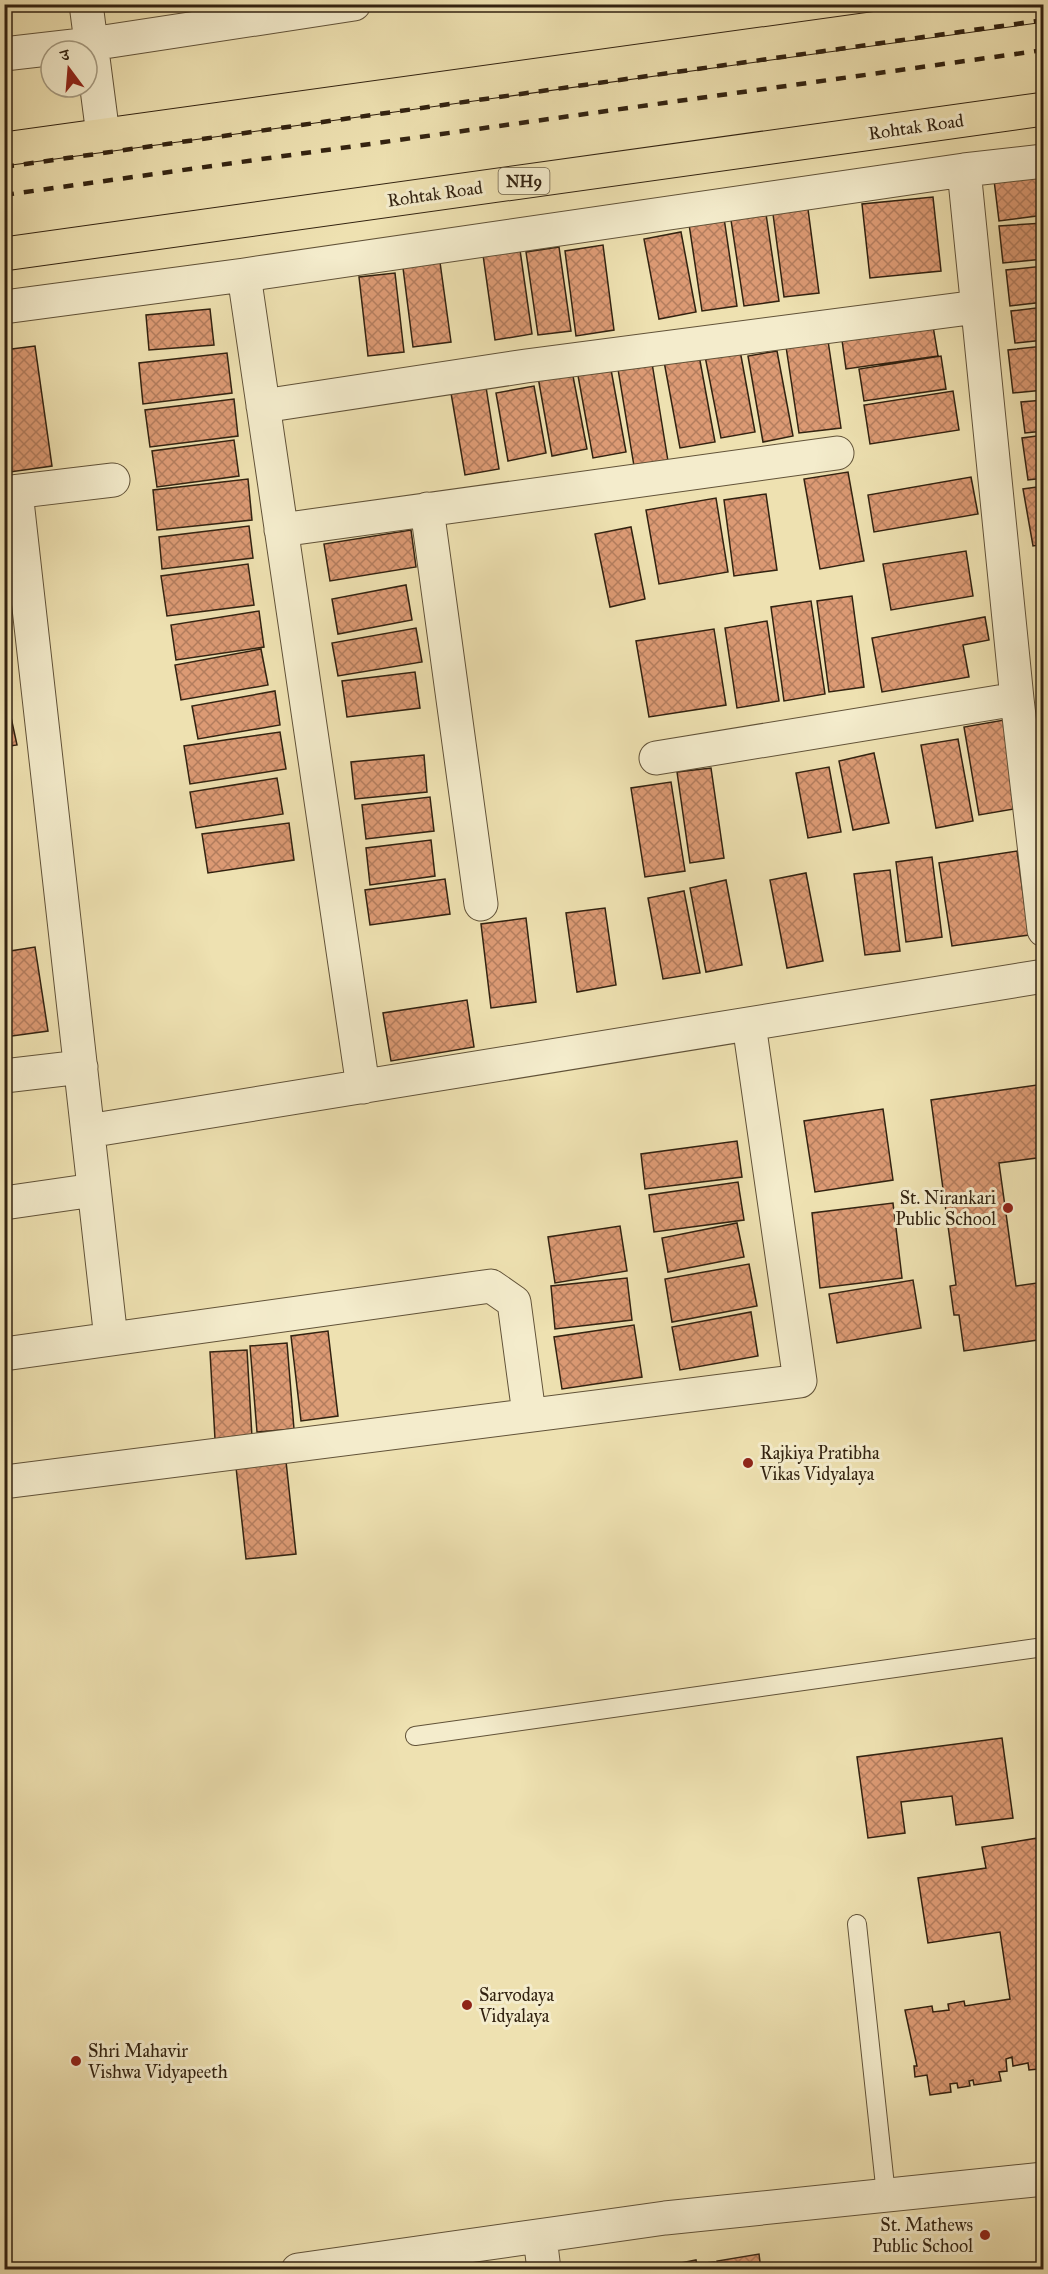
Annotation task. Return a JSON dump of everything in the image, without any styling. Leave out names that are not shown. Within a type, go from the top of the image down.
[{"type":"main road","points":[[4,148],[1044,5]]},
{"type":"main road","name":"Rohtak Road","points":[[4,254],[1044,109]]},
{"type":"street","points":[[86,4],[90,39]]},
{"type":"street","points":[[99,43],[354,4]]},
{"type":"street","points":[[4,54],[39,50]]},
{"type":"street","points":[[99,99],[104,135]]},
{"type":"street","points":[[4,307],[244,275],[964,170],[1044,161]]},
{"type":"street","points":[[964,170],[1017,699],[1044,930]]},
{"type":"street","points":[[244,275],[363,1087]]},
{"type":"street","points":[[263,406],[537,364],[977,307]]},
{"type":"street","points":[[281,530],[837,453]]},
{"type":"street","points":[[111,1339],[81,1067],[18,636],[10,493],[114,480]]},
{"type":"street","points":[[427,509],[481,904]]},
{"type":"street","points":[[656,758],[1017,699]]},
{"type":"street","points":[[88,1131],[1044,976]]},
{"type":"street","points":[[4,1482],[800,1381],[749,1024]]},
{"type":"street","points":[[4,1076],[81,1067]]},
{"type":"street","points":[[4,1203],[94,1190]]},
{"type":"street","points":[[4,1354],[491,1286],[514,1302],[528,1414]]},
{"type":"street","points":[[298,2270],[664,2218],[1044,2179]]},
{"type":"street","points":[[540,2237],[544,2270]]},
{"type":"lane","points":[[415,1736],[1044,1647]]},
{"type":"lane","points":[[857,1924],[886,2195]]},
{"type":"building","points":[[1044,174],[1044,215],[999,221],[994,180]]},
{"type":"building","points":[[933,197],[941,271],[870,278],[862,204]]},
{"type":"building","points":[[808,209],[819,293],[784,297],[773,214]]},
{"type":"building","points":[[766,214],[779,301],[744,306],[731,220]]},
{"type":"building","points":[[724,218],[737,306],[702,311],[689,224]]},
{"type":"building","points":[[1044,223],[1044,259],[1003,263],[999,226]]},
{"type":"building","points":[[681,232],[696,312],[659,319],[644,239]]},
{"type":"building","points":[[603,245],[614,330],[576,336],[565,251]]},
{"type":"building","points":[[559,247],[571,331],[538,335],[526,252]]},
{"type":"building","points":[[520,250],[532,334],[495,340],[483,255]]},
{"type":"building","points":[[439,255],[451,342],[413,347],[402,260]]},
{"type":"building","points":[[1044,266],[1044,302],[1010,306],[1006,270]]},
{"type":"building","points":[[395,273],[404,352],[368,356],[359,277]]},
{"type":"building","points":[[1044,307],[1044,340],[1015,343],[1011,311]]},
{"type":"building","points":[[210,309],[214,345],[149,350],[146,315]]},
{"type":"building","points":[[932,320],[938,356],[846,369],[841,333]]},
{"type":"building","points":[[827,334],[841,428],[799,433],[785,340]]},
{"type":"building","points":[[739,345],[755,432],[721,438],[704,351]]},
{"type":"building","points":[[35,346],[52,466],[10,472],[4,435],[4,350]]},
{"type":"building","points":[[1044,346],[1044,390],[1013,393],[1008,350]]},
{"type":"building","points":[[698,350],[715,442],[680,448],[663,356]]},
{"type":"building","points":[[777,351],[793,436],[763,442],[748,356]]},
{"type":"building","points":[[227,353],[232,393],[143,404],[139,363]]},
{"type":"building","points":[[941,356],[946,389],[864,401],[859,369]]},
{"type":"building","points":[[652,363],[668,461],[634,466],[618,369]]},
{"type":"building","points":[[610,364],[626,452],[593,458],[577,370]]},
{"type":"building","points":[[572,371],[587,449],[552,456],[538,377]]},
{"type":"building","points":[[534,386],[546,453],[508,461],[496,393]]},
{"type":"building","points":[[486,387],[499,469],[465,475],[451,393]]},
{"type":"building","points":[[953,391],[959,430],[870,444],[864,405]]},
{"type":"building","points":[[234,399],[238,436],[150,447],[145,410]]},
{"type":"building","points":[[1044,400],[1044,431],[1025,433],[1021,402]]},
{"type":"building","points":[[1044,435],[1044,478],[1028,480],[1022,438]]},
{"type":"building","points":[[234,440],[239,476],[157,487],[152,451]]},
{"type":"building","points":[[848,472],[864,561],[820,569],[804,479]]},
{"type":"building","points":[[971,477],[978,514],[874,532],[868,495]]},
{"type":"building","points":[[248,479],[252,520],[157,530],[153,490]]},
{"type":"building","points":[[1044,486],[1044,544],[1033,546],[1023,489]]},
{"type":"building","points":[[766,494],[777,570],[734,576],[724,500]]},
{"type":"building","points":[[716,498],[728,572],[659,584],[646,510]]},
{"type":"building","points":[[249,526],[253,558],[162,569],[159,537]]},
{"type":"building","points":[[631,527],[645,599],[610,607],[595,534]]},
{"type":"building","points":[[411,530],[416,567],[330,581],[324,544]]},
{"type":"building","points":[[966,551],[973,596],[891,610],[883,564]]},
{"type":"building","points":[[1044,552],[1044,591],[1043,591],[1037,553]]},
{"type":"building","points":[[248,564],[254,605],[167,616],[161,576]]},
{"type":"building","points":[[406,585],[412,620],[338,634],[332,599]]},
{"type":"building","points":[[852,596],[864,687],[829,692],[817,601]]},
{"type":"building","points":[[811,601],[825,694],[784,701],[771,607]]},
{"type":"building","points":[[259,611],[264,647],[176,660],[171,625]]},
{"type":"building","points":[[985,617],[989,640],[963,645],[969,677],[882,692],[872,638]]},
{"type":"building","points":[[767,621],[779,701],[737,708],[725,628]]},
{"type":"building","points":[[416,628],[422,662],[338,676],[332,643]]},
{"type":"building","points":[[714,629],[726,705],[649,717],[636,641]]},
{"type":"building","points":[[261,649],[268,685],[181,700],[175,665]]},
{"type":"building","points":[[415,672],[420,708],[347,717],[342,681]]},
{"type":"building","points":[[4,685],[17,745],[4,747]]},
{"type":"building","points":[[275,691],[280,725],[198,739],[192,706]]},
{"type":"building","points":[[1004,720],[1019,808],[979,815],[964,727]]},
{"type":"building","points":[[280,732],[286,769],[190,784],[184,746]]},
{"type":"building","points":[[958,739],[973,821],[936,828],[921,745]]},
{"type":"building","points":[[874,753],[889,823],[853,830],[839,761]]},
{"type":"building","points":[[424,755],[427,792],[355,799],[351,762]]},
{"type":"building","points":[[829,767],[841,832],[808,838],[796,773]]},
{"type":"building","points":[[711,768],[724,858],[690,863],[677,772]]},
{"type":"building","points":[[277,778],[283,814],[196,828],[190,792]]},
{"type":"building","points":[[671,782],[685,871],[645,877],[631,788]]},
{"type":"building","points":[[430,797],[434,831],[366,839],[362,805]]},
{"type":"building","points":[[289,823],[294,860],[208,873],[202,834]]},
{"type":"building","points":[[431,840],[435,876],[370,885],[366,848]]},
{"type":"building","points":[[1017,851],[1029,935],[952,946],[939,863]]},
{"type":"building","points":[[932,857],[942,937],[906,942],[896,862]]},
{"type":"building","points":[[890,870],[900,951],[865,955],[854,874]]},
{"type":"building","points":[[806,873],[823,961],[787,968],[770,880]]},
{"type":"building","points":[[445,879],[450,914],[370,925],[365,890]]},
{"type":"building","points":[[726,880],[742,965],[706,972],[690,888]]},
{"type":"building","points":[[684,891],[700,973],[663,979],[648,898]]},
{"type":"building","points":[[605,908],[616,985],[577,992],[566,913]]},
{"type":"building","points":[[526,918],[536,1002],[491,1008],[481,924]]},
{"type":"building","points":[[35,947],[48,1031],[5,1037],[4,952]]},
{"type":"building","points":[[467,1000],[474,1047],[391,1061],[383,1013]]},
{"type":"building","points":[[1044,1084],[1044,1157],[999,1163],[1016,1286],[1044,1282],[1044,1339],[964,1351],[959,1315],[954,1315],[950,1286],[956,1285],[931,1100]]},
{"type":"building","points":[[883,1109],[893,1180],[815,1192],[804,1121]]},
{"type":"building","points":[[737,1141],[742,1177],[645,1189],[641,1154]]},
{"type":"building","points":[[738,1182],[744,1220],[654,1232],[649,1195]]},
{"type":"building","points":[[893,1203],[902,1278],[820,1288],[812,1213]]},
{"type":"building","points":[[737,1223],[744,1257],[668,1272],[662,1238]]},
{"type":"building","points":[[620,1226],[627,1271],[555,1283],[548,1237]]},
{"type":"building","points":[[749,1264],[757,1306],[672,1322],[665,1279]]},
{"type":"building","points":[[627,1278],[632,1320],[555,1329],[551,1286]]},
{"type":"building","points":[[913,1280],[921,1328],[837,1343],[829,1294]]},
{"type":"building","points":[[751,1312],[758,1356],[680,1370],[672,1327]]},
{"type":"building","points":[[634,1325],[642,1377],[562,1389],[554,1337]]},
{"type":"building","points":[[328,1331],[338,1416],[301,1421],[291,1336]]},
{"type":"building","points":[[287,1343],[294,1429],[257,1432],[250,1346]]},
{"type":"building","points":[[247,1350],[252,1437],[215,1439],[210,1352]]},
{"type":"building","points":[[285,1452],[296,1554],[246,1559],[235,1458]]},
{"type":"building","points":[[1002,1738],[1013,1818],[956,1825],[952,1796],[901,1802],[905,1833],[868,1838],[857,1757]]},
{"type":"building","points":[[1044,1837],[1044,2066],[1043,2062],[1037,2063],[1038,2069],[1029,2070],[1028,2063],[1013,2066],[1012,2057],[1006,2059],[1007,2071],[999,2072],[1001,2081],[974,2085],[973,2080],[969,2081],[970,2086],[958,2088],[957,2083],[950,2084],[951,2092],[930,2095],[927,2075],[915,2077],[914,2066],[917,2066],[905,2010],[932,2006],[933,2012],[949,2010],[948,2004],[964,2001],[965,2006],[1010,1999],[1000,1932],[928,1943],[918,1878],[986,1868],[982,1847]]},
{"type":"building","points":[[759,2254],[761,2270],[718,2270],[717,2261]]},
{"type":"building","points":[[696,2260],[698,2270],[651,2270],[651,2269]]},
{"type":"building","points":[[715,2262],[716,2270],[706,2270],[705,2263]]},
{"type":"railway","points":[[4,167],[1044,20]]},
{"type":"railway","points":[[4,195],[1044,50]]},
{"type":"place","name":"St. Nirankari Public School","points":[[1008,1208]]},
{"type":"place","name":"Rajkiya Pratibha Vikas Vidyalaya","points":[[748,1463]]},
{"type":"place","name":"Sarvodaya Vidyalaya","points":[[467,2005]]},
{"type":"place","name":"Shri Mahavir Vishwa Vidyapeeth","points":[[76,2061]]},
{"type":"place","name":"St. Mathews Public School","points":[[985,2235]]}]
